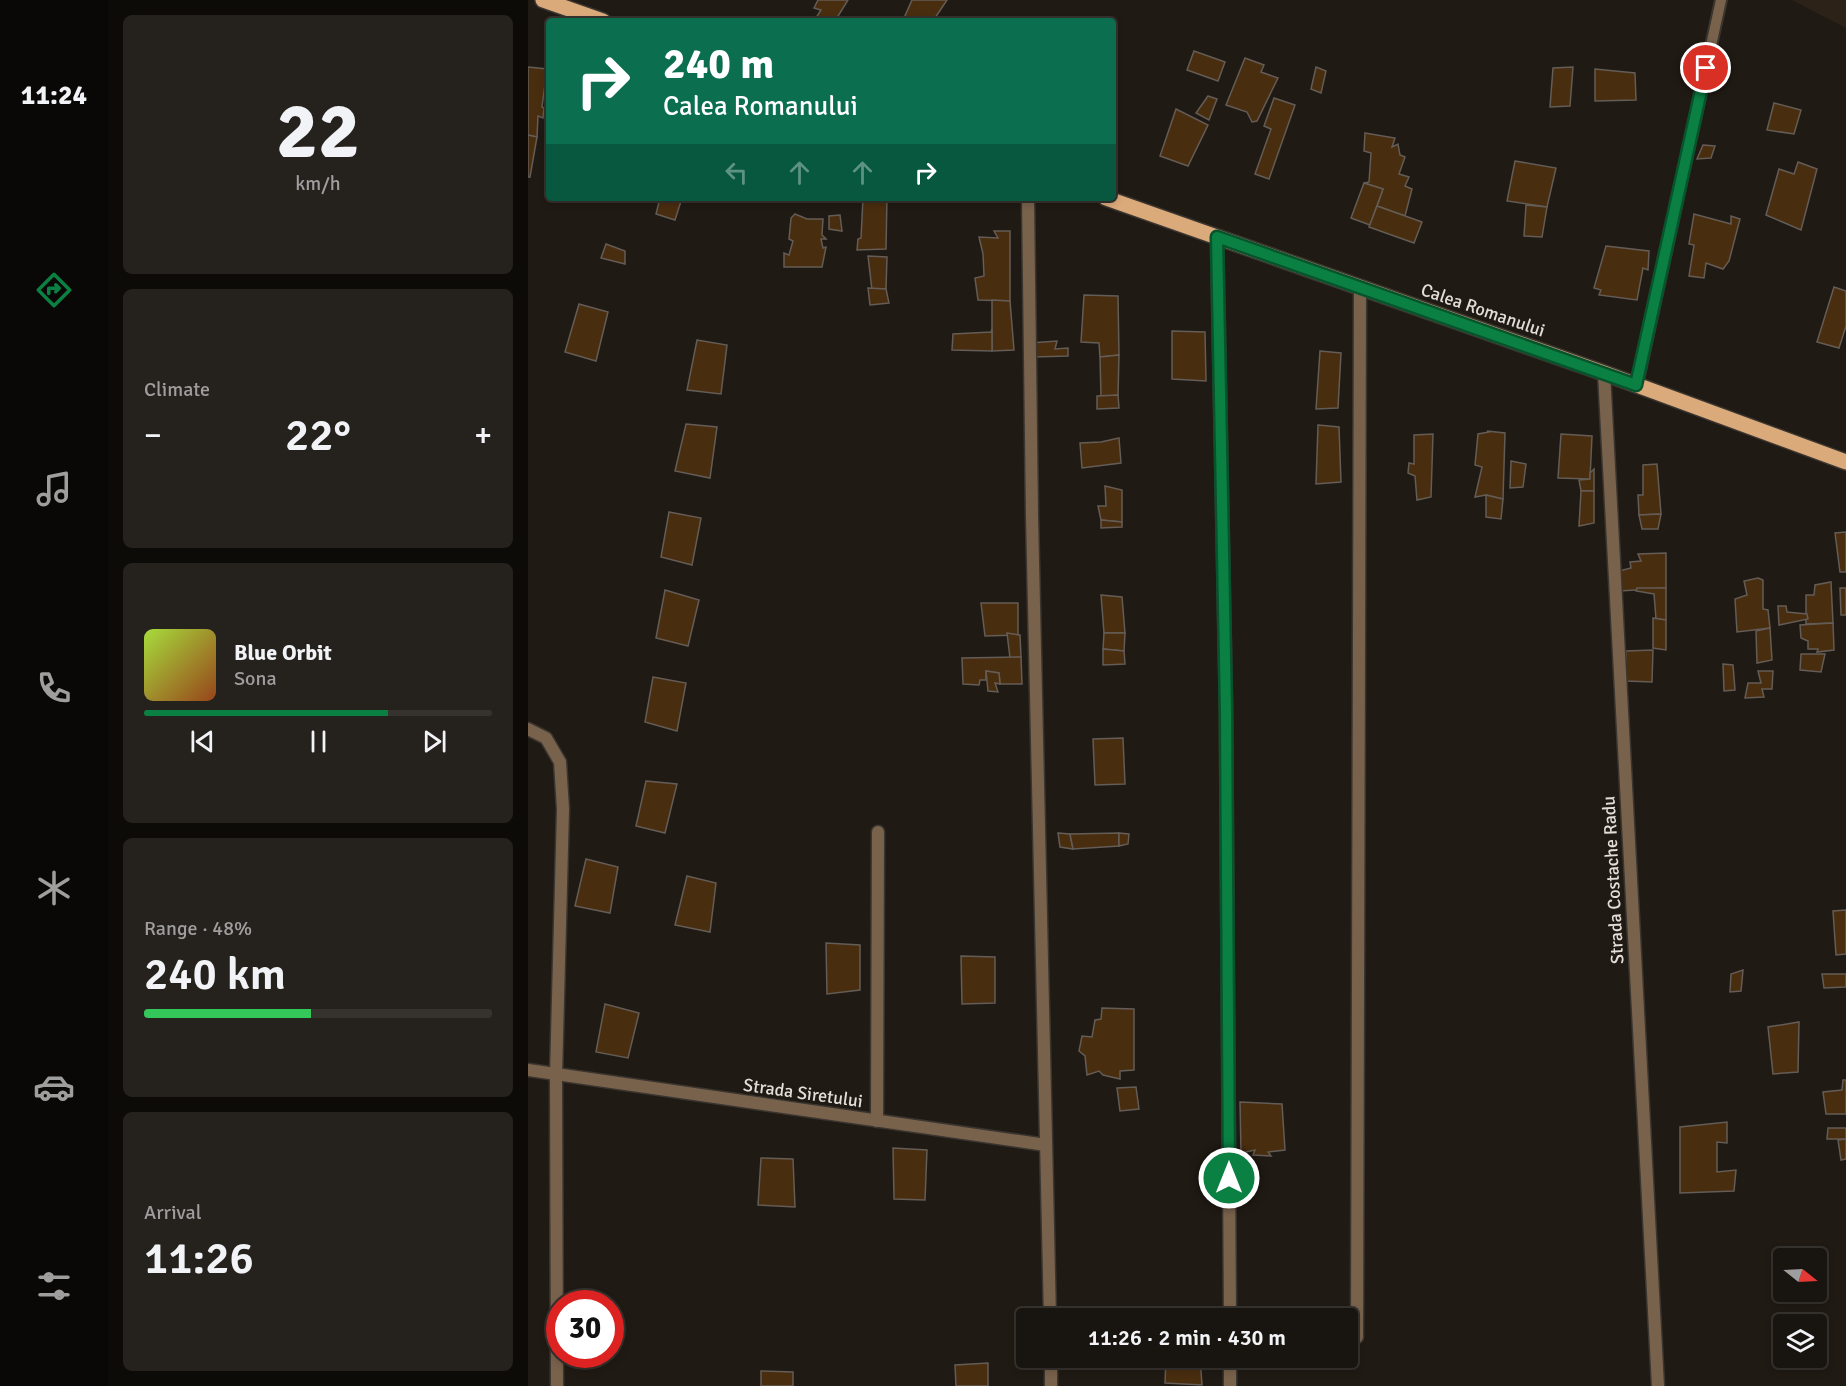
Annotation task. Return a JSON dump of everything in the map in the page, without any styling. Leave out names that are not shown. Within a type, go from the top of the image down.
[{"type":"main road","points":[[543,0],[594,18]]},
{"type":"main road","name":"Calea Romanului","points":[[1115,201],[1604,373],[1846,462]]},
{"type":"street","points":[[1028,201],[1032,516],[1050,1308]]},
{"type":"street","points":[[1217,237],[1226,722],[1230,1308]]},
{"type":"street","points":[[1357,1308],[1360,287]]},
{"type":"street","name":"Strada Costache Radu","points":[[1604,373],[1658,1386]]},
{"type":"street","points":[[528,729],[546,738],[560,762],[563,809],[556,1075],[558,1386]]},
{"type":"street","points":[[877,1121],[878,832]]},
{"type":"street","name":"Strada Siretului","points":[[528,1070],[1046,1145]]},
{"type":"street","points":[[1051,1368],[1051,1386]]},
{"type":"street","points":[[1230,1368],[1230,1386]]},
{"type":"lane","points":[[1636,385],[1721,0]]},
{"type":"shaded area","points":[[1792,0],[1846,0],[1846,28]]},
{"type":"building","points":[[818,0],[848,0],[837,18],[816,18],[821,10],[814,8]]},
{"type":"building","points":[[912,0],[947,0],[935,18],[904,18]]},
{"type":"building","points":[[1194,51],[1225,62],[1218,81],[1187,70]]},
{"type":"building","points":[[1245,58],[1264,65],[1261,72],[1278,78],[1257,121],[1252,122],[1247,112],[1226,105]]},
{"type":"building","points":[[528,67],[546,69],[543,118],[538,116],[537,137],[528,135]]},
{"type":"building","points":[[1316,67],[1326,71],[1321,93],[1311,89]]},
{"type":"building","points":[[1573,67],[1570,106],[1550,107],[1553,68]]},
{"type":"building","points":[[1595,69],[1635,73],[1636,100],[1595,101]]},
{"type":"building","points":[[1208,96],[1217,99],[1209,120],[1196,113]]},
{"type":"building","points":[[1274,98],[1295,105],[1269,179],[1255,174],[1271,129],[1264,126]]},
{"type":"building","points":[[1774,103],[1801,110],[1794,134],[1767,130]]},
{"type":"building","points":[[1176,109],[1208,125],[1188,166],[1160,156]]},
{"type":"building","points":[[1365,133],[1395,138],[1392,147],[1398,144],[1400,155],[1405,157],[1399,174],[1409,177],[1405,186],[1412,189],[1405,216],[1377,206],[1383,189],[1364,183],[1369,182],[1371,153],[1364,151]]},
{"type":"building","points":[[528,135],[537,137],[530,177],[528,177]]},
{"type":"building","points":[[1703,145],[1715,146],[1711,158],[1697,159]]},
{"type":"building","points":[[1515,161],[1556,168],[1547,207],[1507,201]]},
{"type":"building","points":[[1798,162],[1817,169],[1801,230],[1766,215],[1779,169],[1794,174]]},
{"type":"building","points":[[1364,183],[1383,189],[1370,225],[1351,218]]},
{"type":"building","points":[[659,201],[681,201],[675,220],[656,214]]},
{"type":"building","points":[[863,201],[887,201],[886,249],[857,250],[858,239],[861,238]]},
{"type":"building","points":[[1526,205],[1547,207],[1542,237],[1524,236]]},
{"type":"building","points":[[1377,206],[1422,222],[1414,243],[1369,227]]},
{"type":"building","points":[[795,214],[807,219],[823,219],[822,235],[826,239],[821,239],[823,248],[826,247],[822,267],[784,267],[784,253],[789,255],[793,241],[789,239],[791,218]]},
{"type":"building","points":[[1694,214],[1731,224],[1731,216],[1740,219],[1729,261],[1723,269],[1706,263],[1704,278],[1689,276],[1694,245],[1689,244]]},
{"type":"building","points":[[840,215],[842,231],[829,229],[829,216]]},
{"type":"building","points":[[994,231],[1010,231],[1010,301],[978,300],[975,278],[984,276],[983,254],[979,237],[998,238]]},
{"type":"building","points":[[606,244],[625,251],[625,264],[601,258]]},
{"type":"building","points":[[1606,246],[1649,251],[1648,270],[1643,268],[1637,300],[1599,295],[1601,290],[1594,288]]},
{"type":"building","points":[[868,256],[887,257],[886,289],[872,290]]},
{"type":"building","points":[[1834,287],[1846,291],[1846,326],[1839,348],[1817,342]]},
{"type":"building","points":[[868,288],[886,289],[889,303],[870,305]]},
{"type":"building","points":[[1084,295],[1118,296],[1119,355],[1100,357],[1099,343],[1081,342]]},
{"type":"building","points":[[992,300],[1010,301],[1014,350],[992,351]]},
{"type":"building","points":[[579,304],[608,312],[596,361],[565,352]]},
{"type":"building","points":[[992,329],[992,351],[952,350],[953,334],[991,332]]},
{"type":"building","points":[[1172,331],[1205,332],[1206,381],[1172,379]]},
{"type":"building","points":[[697,340],[727,345],[721,394],[687,390]]},
{"type":"building","points":[[1057,341],[1055,349],[1068,348],[1068,356],[1033,357],[1030,343]]},
{"type":"building","points":[[1320,351],[1341,353],[1338,408],[1316,409]]},
{"type":"building","points":[[1119,355],[1118,395],[1101,397],[1100,357]]},
{"type":"building","points":[[1118,395],[1119,408],[1097,409],[1097,396]]},
{"type":"building","points":[[686,424],[717,427],[710,478],[675,471]]},
{"type":"building","points":[[1318,425],[1339,427],[1341,482],[1316,484]]},
{"type":"building","points":[[1487,431],[1505,433],[1503,499],[1486,495],[1475,497],[1482,467],[1475,465],[1478,434],[1489,432]]},
{"type":"building","points":[[1433,434],[1431,497],[1417,500],[1415,476],[1408,473],[1409,463],[1414,464],[1414,435]]},
{"type":"building","points":[[1561,434],[1592,436],[1590,479],[1558,478]]},
{"type":"building","points":[[1119,438],[1121,463],[1082,468],[1080,443]]},
{"type":"building","points":[[1511,461],[1526,464],[1523,487],[1510,488]]},
{"type":"building","points":[[1657,464],[1661,514],[1639,515],[1638,495],[1643,495],[1643,465]]},
{"type":"building","points":[[1594,469],[1594,491],[1581,491],[1579,480],[1590,479],[1590,473]]},
{"type":"building","points":[[1105,486],[1122,490],[1122,522],[1101,520],[1098,506],[1106,506]]},
{"type":"building","points":[[1581,491],[1594,491],[1594,523],[1579,526]]},
{"type":"building","points":[[1486,495],[1503,499],[1501,519],[1486,517]]},
{"type":"building","points":[[669,512],[701,518],[692,565],[661,557]]},
{"type":"building","points":[[1661,514],[1658,529],[1642,529],[1639,515]]},
{"type":"building","points":[[1101,520],[1122,522],[1122,527],[1101,528]]},
{"type":"building","points":[[1846,532],[1846,572],[1840,572],[1835,533]]},
{"type":"building","points":[[1666,553],[1666,588],[1620,591],[1619,571],[1631,568],[1630,562],[1641,561],[1638,554]]},
{"type":"building","points":[[1758,578],[1763,580],[1763,609],[1768,610],[1770,628],[1737,632],[1735,599],[1747,595],[1744,581]]},
{"type":"building","points":[[1831,582],[1833,623],[1806,624],[1806,595],[1814,595],[1815,585]]},
{"type":"building","points":[[1637,588],[1666,588],[1666,620],[1656,619],[1654,594],[1636,591]]},
{"type":"building","points":[[1840,588],[1846,588],[1846,615],[1841,615]]},
{"type":"building","points":[[665,590],[699,600],[688,646],[656,638]]},
{"type":"building","points":[[1101,595],[1122,597],[1125,633],[1104,633]]},
{"type":"building","points":[[981,603],[1018,603],[1018,635],[985,636]]},
{"type":"building","points":[[1778,606],[1786,606],[1787,612],[1807,614],[1808,619],[1779,625]]},
{"type":"building","points":[[1653,618],[1666,620],[1666,650],[1653,648]]},
{"type":"building","points":[[1833,623],[1834,650],[1817,652],[1818,649],[1808,649],[1808,641],[1801,638],[1800,625]]},
{"type":"building","points":[[1770,628],[1772,660],[1757,663],[1756,631]]},
{"type":"building","points":[[1007,633],[1020,635],[1021,657],[1010,658]]},
{"type":"building","points":[[1104,633],[1125,633],[1124,651],[1103,649]]},
{"type":"building","points":[[1103,649],[1124,651],[1125,664],[1103,665]]},
{"type":"building","points":[[1653,650],[1652,682],[1626,681],[1626,651]]},
{"type":"building","points":[[1801,654],[1825,654],[1821,672],[1800,670]]},
{"type":"building","points":[[1021,657],[1022,684],[1000,684],[999,673],[986,671],[986,680],[980,680],[979,685],[963,684],[962,658]]},
{"type":"building","points":[[1723,664],[1733,665],[1735,690],[1724,691]]},
{"type":"building","points":[[986,671],[999,673],[1000,684],[995,683],[998,692],[988,691]]},
{"type":"building","points":[[1758,671],[1773,671],[1772,689],[1762,689],[1764,697],[1745,698],[1748,683],[1761,683]]},
{"type":"building","points":[[653,677],[686,683],[677,731],[645,722]]},
{"type":"building","points":[[1123,738],[1125,784],[1095,785],[1093,739]]},
{"type":"building","points":[[646,781],[677,784],[665,833],[636,826]]},
{"type":"building","points":[[1058,833],[1070,834],[1073,849],[1060,847]]},
{"type":"building","points":[[1119,833],[1119,846],[1073,849],[1070,834]]},
{"type":"building","points":[[1119,833],[1129,834],[1128,844],[1119,846]]},
{"type":"building","points":[[586,859],[618,867],[610,913],[575,906]]},
{"type":"building","points":[[687,876],[716,883],[710,932],[675,925]]},
{"type":"building","points":[[1846,910],[1846,954],[1836,955],[1833,911]]},
{"type":"building","points":[[826,943],[860,945],[860,990],[827,994]]},
{"type":"building","points":[[961,956],[995,957],[995,1003],[962,1004]]},
{"type":"building","points":[[1743,970],[1741,991],[1730,992],[1731,974]]},
{"type":"building","points":[[1822,974],[1846,974],[1846,987],[1824,988]]},
{"type":"building","points":[[605,1004],[639,1013],[628,1058],[596,1052]]},
{"type":"building","points":[[1102,1008],[1134,1009],[1134,1070],[1120,1071],[1120,1079],[1103,1075],[1099,1071],[1087,1075],[1085,1056],[1079,1051],[1082,1036],[1092,1037],[1095,1020],[1101,1019]]},
{"type":"building","points":[[1799,1022],[1798,1072],[1773,1074],[1768,1027]]},
{"type":"building","points":[[1843,1080],[1846,1080],[1846,1114],[1826,1114],[1823,1092],[1842,1090]]},
{"type":"building","points":[[1136,1087],[1139,1109],[1120,1111],[1117,1088]]},
{"type":"building","points":[[1240,1102],[1282,1104],[1285,1150],[1268,1152],[1271,1156],[1253,1155],[1255,1150],[1241,1153]]},
{"type":"building","points":[[1727,1122],[1727,1143],[1717,1142],[1717,1172],[1736,1170],[1734,1191],[1680,1193],[1680,1127]]},
{"type":"building","points":[[1828,1128],[1846,1128],[1846,1139],[1827,1139]]},
{"type":"building","points":[[1846,1139],[1846,1159],[1841,1160],[1838,1140]]},
{"type":"building","points":[[893,1148],[927,1150],[925,1200],[894,1199]]},
{"type":"building","points":[[761,1158],[793,1159],[795,1207],[758,1205]]},
{"type":"building","points":[[988,1363],[988,1386],[956,1386],[955,1365]]},
{"type":"building","points":[[1166,1368],[1201,1368],[1202,1385],[1165,1383]]},
{"type":"building","points":[[761,1371],[793,1372],[793,1386],[761,1386]]},
{"type":"route","points":[[1229,1178],[1226,710],[1217,237],[1636,385],[1706,68]]}]
